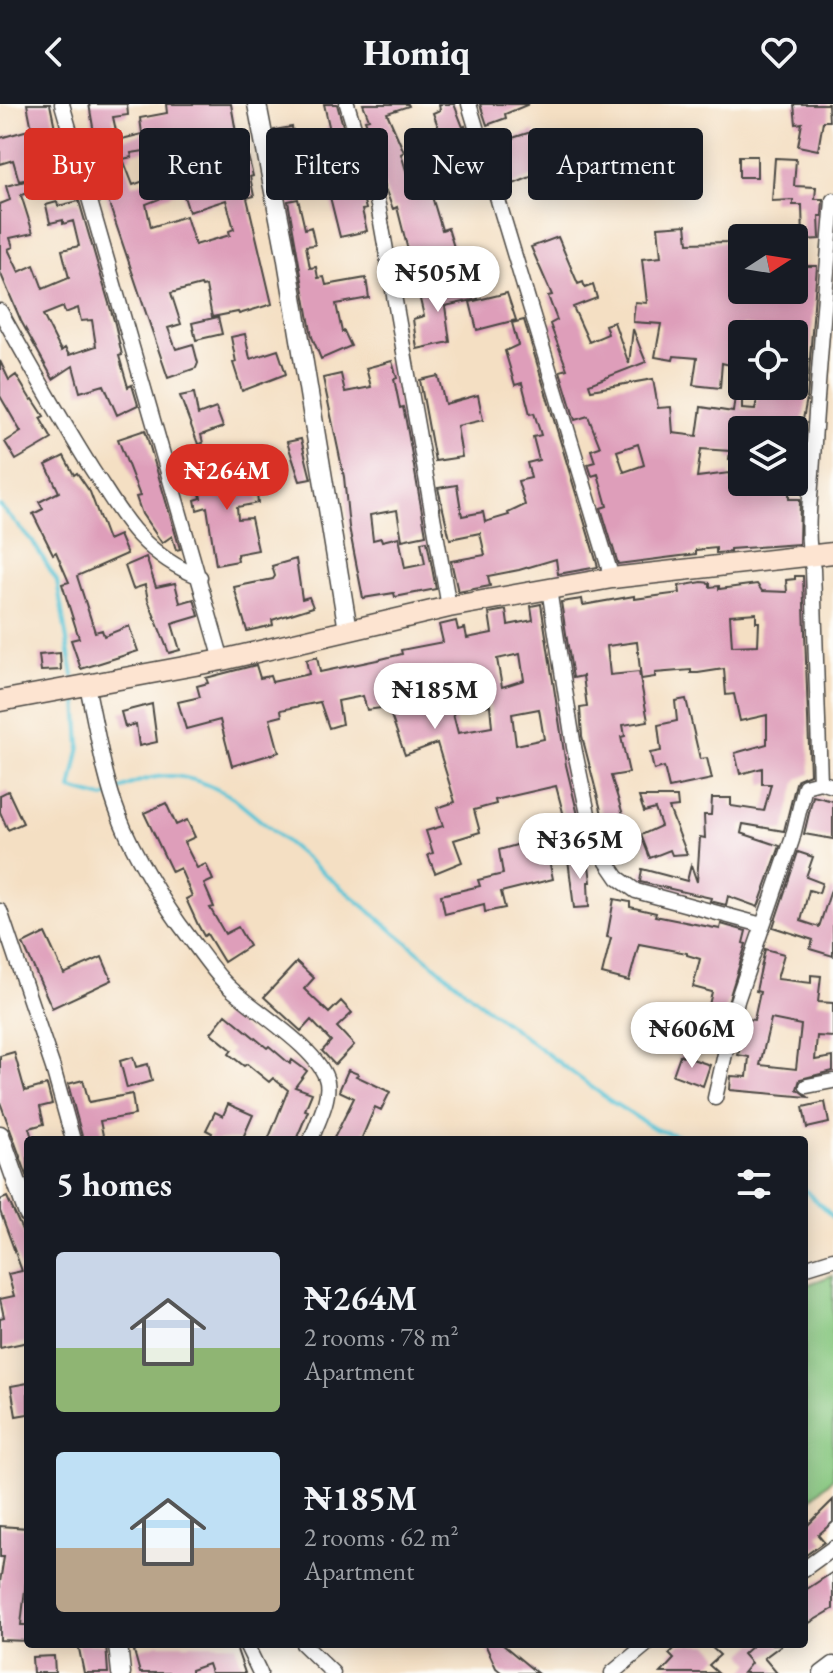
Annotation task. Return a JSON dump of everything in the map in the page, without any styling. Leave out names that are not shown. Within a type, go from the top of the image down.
[{"type":"main road","points":[[0,701],[222,660],[449,607],[549,589],[612,578],[833,553]]},
{"type":"street","points":[[62,104],[222,660]]},
{"type":"street","points":[[257,104],[286,254],[348,630]]},
{"type":"street","points":[[347,104],[384,234],[449,607]]},
{"type":"street","points":[[469,104],[612,578]]},
{"type":"street","points":[[715,1098],[737,1001],[792,840],[805,786],[827,784],[813,569],[809,556],[817,396],[833,200]]},
{"type":"street","points":[[0,311],[64,426],[116,506],[156,552],[180,569],[200,577]]},
{"type":"street","points":[[549,589],[592,833],[607,862],[618,878],[636,891],[762,925]]},
{"type":"street","points":[[87,686],[108,780],[120,818],[152,879],[187,936],[227,985],[303,1048],[327,1081],[325,1102],[312,1136]]},
{"type":"street","points":[[0,911],[53,1068],[72,1136]]},
{"type":"street","points":[[807,1086],[833,1081]]},
{"type":"street","points":[[0,1135],[24,1203]]},
{"type":"street","points":[[808,1267],[833,1259]]},
{"type":"street","points":[[808,1566],[833,1548]]},
{"type":"street","points":[[118,1648],[121,1673]]},
{"type":"street","points":[[248,1648],[260,1673]]},
{"type":"street","points":[[307,1648],[333,1673]]},
{"type":"street","points":[[612,1673],[642,1648]]},
{"type":"street","points":[[821,1673],[833,1664]]},
{"type":"green space","points":[[833,1275],[833,1478],[808,1502],[808,1284]]},
{"type":"building","points":[[27,104],[50,104],[55,128],[32,128]]},
{"type":"building","points":[[89,104],[127,104],[128,115],[113,117],[115,128],[93,128]]},
{"type":"building","points":[[166,104],[231,104],[235,128],[141,128],[140,118],[167,113]]},
{"type":"building","points":[[324,104],[337,104],[344,128],[326,128],[329,126]]},
{"type":"building","points":[[363,104],[408,104],[387,113],[404,152],[401,154],[404,200],[433,200],[442,230],[448,228],[457,257],[412,266],[397,207],[393,209],[388,196],[388,128],[368,128],[365,120],[369,119]]},
{"type":"building","points":[[439,104],[454,104],[465,126],[439,128],[433,113],[440,110]]},
{"type":"building","points":[[480,104],[529,104],[487,125]]},
{"type":"building","points":[[794,104],[828,104],[829,121],[823,121],[818,150],[798,146],[802,123],[796,124]]},
{"type":"building","points":[[24,131],[24,180],[19,181],[13,160],[0,164],[0,138]]},
{"type":"building","points":[[528,133],[528,178],[512,185],[512,138]]},
{"type":"building","points":[[139,135],[139,152],[123,159],[123,139]]},
{"type":"building","points":[[739,156],[757,156],[757,177],[739,177]]},
{"type":"building","points":[[775,158],[796,159],[794,186],[816,187],[815,199],[823,199],[822,216],[819,216],[820,239],[808,240],[808,224],[803,224],[802,205],[793,205],[793,200],[772,201]]},
{"type":"building","points":[[123,159],[133,185],[139,183],[139,200],[156,200],[146,204],[151,227],[186,216],[195,245],[230,235],[229,231],[234,229],[226,200],[247,200],[272,304],[239,314],[212,317],[206,286],[171,293],[181,324],[168,328],[176,349],[193,344],[198,363],[196,368],[168,378],[108,200],[123,200]]},
{"type":"building","points":[[250,177],[254,196],[250,197]]},
{"type":"building","points":[[24,181],[24,194],[21,195],[33,233],[10,238],[13,247],[8,249],[19,272],[34,265],[43,289],[69,278],[62,250],[79,246],[73,221],[50,223],[46,205],[57,202],[58,206],[79,201],[115,324],[122,355],[119,356],[128,387],[132,385],[138,405],[117,415],[104,385],[80,392],[73,366],[53,379],[21,321],[0,272],[0,204],[10,200],[6,186]],"holes":[[[63,307],[65,313],[78,308],[81,321],[92,320],[96,346],[69,355],[65,348],[61,351],[43,315]]]},
{"type":"building","points":[[185,200],[226,200],[189,212]]},
{"type":"building","points":[[298,200],[305,229],[311,227],[315,245],[306,246],[310,268],[316,267],[318,278],[324,277],[326,285],[366,278],[369,298],[336,304],[342,332],[351,346],[321,359],[312,337],[288,201]]},
{"type":"building","points":[[331,200],[364,200],[366,209],[362,210],[367,231],[340,237]]},
{"type":"building","points":[[686,225],[688,243],[728,242],[728,304],[808,304],[808,266],[817,266],[808,385],[808,320],[728,320],[728,364],[722,363],[720,388],[693,385],[697,358],[674,356],[673,360],[655,357],[661,324],[633,322],[635,302],[647,303],[642,259],[661,257],[658,227]]},
{"type":"building","points":[[558,237],[578,284],[583,282],[585,288],[593,285],[597,298],[573,307],[589,342],[608,334],[605,325],[614,322],[629,364],[633,329],[646,362],[589,384],[591,390],[653,379],[658,408],[671,407],[673,433],[697,436],[701,407],[733,412],[735,400],[742,400],[742,409],[755,410],[757,400],[807,400],[804,416],[728,416],[728,451],[701,449],[697,477],[728,473],[728,496],[789,496],[789,499],[800,499],[799,544],[730,549],[730,552],[716,553],[716,548],[696,550],[696,554],[618,564],[601,508],[607,506],[598,474],[592,476],[588,464],[595,462],[591,450],[600,447],[588,416],[575,420],[560,371],[567,369],[550,324],[557,320],[548,296],[552,295],[531,247]],"holes":[[[638,444],[644,465],[624,472],[617,451]]]},
{"type":"building","points":[[455,282],[458,293],[476,289],[478,299],[445,306],[450,342],[417,349],[413,319],[424,316],[418,291]]},
{"type":"building","points":[[507,293],[516,320],[477,330],[470,302]]},
{"type":"building","points":[[218,317],[222,334],[196,340],[192,323]]},
{"type":"building","points":[[524,320],[598,567],[558,574],[556,559],[488,576],[490,586],[458,592],[451,561],[485,555],[480,533],[450,539],[438,488],[457,485],[462,516],[483,512],[485,522],[509,515],[525,505],[518,481],[531,478],[527,463],[539,460],[533,437],[541,435],[534,413],[530,414],[522,383],[515,385],[505,351],[518,345],[512,323]]},
{"type":"building","points":[[245,334],[250,359],[278,350],[286,374],[242,391],[233,363],[236,362],[231,337]]},
{"type":"building","points":[[0,361],[9,380],[16,375],[33,399],[44,416],[40,418],[52,439],[16,460],[5,442],[21,432],[0,396]]},
{"type":"building","points":[[392,361],[426,535],[402,540],[397,510],[370,515],[373,540],[399,537],[405,568],[425,564],[421,542],[427,541],[436,589],[395,597],[394,593],[363,598],[349,527],[344,477],[323,378],[341,374],[345,392],[371,387],[366,368]]},
{"type":"building","points":[[438,376],[445,404],[478,395],[483,420],[457,426],[462,457],[435,461],[420,380]]},
{"type":"building","points":[[194,393],[198,415],[216,408],[223,427],[201,435],[203,443],[198,444],[180,396]]},
{"type":"building","points":[[145,430],[180,549],[176,550],[172,536],[162,543],[142,514],[136,497],[140,496],[118,439]]},
{"type":"building","points":[[301,439],[311,479],[300,481],[287,442]]},
{"type":"building","points":[[64,456],[74,475],[77,473],[90,492],[108,540],[119,535],[127,554],[77,576],[95,632],[102,630],[104,636],[129,626],[138,651],[81,669],[71,640],[79,638],[62,584],[69,582],[56,552],[53,554],[33,514],[43,509],[39,502],[59,492],[46,465]]},
{"type":"building","points":[[231,463],[236,488],[256,485],[258,503],[237,507],[238,519],[251,518],[258,550],[237,554],[238,561],[216,565],[207,507],[197,510],[195,500],[201,498],[195,471]]},
{"type":"building","points":[[146,557],[156,587],[175,583],[180,603],[194,599],[199,616],[172,624],[180,650],[169,653],[145,585],[133,589],[125,566]]},
{"type":"building","points":[[296,559],[302,599],[309,597],[313,607],[272,620],[273,625],[247,631],[234,587],[273,579],[272,566]]},
{"type":"building","points":[[795,576],[803,576],[810,774],[796,783],[784,831],[743,824],[741,833],[780,846],[758,907],[728,896],[726,905],[710,901],[711,898],[640,882],[642,869],[687,881],[691,865],[697,882],[700,837],[705,838],[704,815],[711,815],[712,798],[731,798],[731,806],[764,811],[771,784],[762,784],[762,768],[740,774],[735,753],[767,744],[767,715],[740,721],[734,694],[726,695],[724,669],[698,673],[691,673],[691,670],[655,673],[655,677],[641,679],[637,642],[607,646],[610,675],[639,672],[648,721],[623,725],[625,736],[621,737],[629,773],[611,776],[625,821],[605,826],[582,736],[580,708],[587,707],[583,676],[573,678],[561,602],[582,599],[583,605],[634,596],[634,599],[680,593],[679,586],[702,582],[710,583],[710,587],[719,586],[719,589],[757,584],[762,591],[787,592],[786,580],[795,579]],"holes":[[[756,613],[756,622],[759,622],[758,645],[732,646],[730,615]]]},
{"type":"building","points":[[541,604],[566,765],[581,828],[544,836],[553,879],[501,892],[505,908],[485,912],[484,904],[445,914],[441,895],[480,886],[478,880],[503,874],[499,850],[530,841],[526,822],[536,820],[537,826],[565,820],[556,786],[495,800],[496,804],[474,810],[480,832],[454,840],[462,862],[435,873],[428,855],[433,853],[426,831],[443,826],[437,808],[455,802],[437,743],[405,755],[388,707],[367,710],[363,696],[338,701],[342,724],[329,728],[320,702],[281,710],[282,716],[270,719],[279,752],[232,766],[220,720],[186,729],[178,702],[200,697],[197,686],[208,683],[206,678],[256,665],[260,678],[270,676],[272,682],[309,674],[306,660],[317,657],[320,672],[377,660],[402,654],[401,650],[443,642],[439,625],[456,621],[458,630],[465,628],[467,638],[492,633],[489,613],[506,610],[508,625],[533,620],[531,606]],"holes":[[[520,654],[524,680],[502,687],[497,659]],[[449,675],[456,707],[484,700],[485,706],[490,705],[492,727],[458,733],[451,706],[412,713],[406,686]],[[539,709],[544,739],[516,745],[512,714]]]},
{"type":"building","points":[[60,653],[61,670],[41,671],[39,655]]},
{"type":"building","points":[[686,699],[700,759],[707,758],[712,779],[669,788],[664,767],[654,770],[650,753],[661,751],[658,725],[677,721],[675,701]]},
{"type":"building","points":[[152,704],[157,742],[139,746],[136,724],[125,727],[121,712]]},
{"type":"building","points":[[8,791],[23,823],[8,830],[0,812],[0,795]]},
{"type":"building","points":[[813,796],[833,801],[833,839],[804,834]]},
{"type":"building","points":[[639,797],[677,797],[678,807],[669,808],[687,854],[672,855],[670,850],[650,858],[641,835],[661,826],[655,809],[644,812]]},
{"type":"building","points":[[166,803],[176,825],[187,820],[195,837],[184,842],[197,868],[206,864],[213,880],[204,884],[214,907],[210,908],[225,934],[238,927],[249,946],[224,962],[198,925],[186,899],[192,896],[180,868],[172,872],[144,813]]},
{"type":"building","points":[[798,852],[813,857],[806,877],[822,883],[819,893],[809,890],[801,921],[819,927],[833,890],[833,956],[810,949],[813,940],[773,927]]},
{"type":"building","points":[[588,857],[591,882],[588,882],[589,907],[574,908],[568,859]]},
{"type":"building","points":[[614,899],[630,902],[630,907],[656,913],[655,916],[720,929],[721,924],[746,931],[743,943],[746,944],[723,1018],[707,1014],[712,992],[693,987],[700,959],[687,953],[639,944],[629,981],[602,974],[611,938],[607,937]]},
{"type":"building","points":[[45,933],[64,974],[102,957],[112,980],[52,1008],[23,944]]},
{"type":"building","points":[[765,949],[784,954],[777,979],[811,983],[811,975],[821,976],[818,1002],[833,1003],[833,1037],[817,1036],[815,1060],[833,1057],[833,1071],[800,1079],[797,1089],[808,1097],[730,1090],[731,1076],[747,1077],[749,1057],[738,1055],[747,1019],[754,1020],[760,992],[756,991]],"holes":[[[771,1019],[801,1025],[796,1069],[760,1065]]]},
{"type":"building","points":[[297,962],[314,978],[304,989],[329,1013],[341,1001],[352,1013],[337,1027],[354,1045],[335,1065],[322,1051],[331,1041],[311,1020],[301,1031],[264,997]]},
{"type":"building","points":[[226,1014],[267,1048],[269,1046],[290,1064],[292,1060],[307,1071],[295,1087],[312,1093],[298,1136],[270,1136],[288,1090],[273,1078],[269,1082],[247,1064],[244,1066],[229,1054],[232,1050],[211,1033]]},
{"type":"building","points":[[14,1052],[25,1091],[47,1085],[52,1104],[40,1107],[44,1124],[29,1128],[31,1136],[24,1136],[24,1167],[0,1102],[0,1056]]},
{"type":"building","points":[[680,1055],[710,1065],[703,1086],[673,1075]]},
{"type":"building","points":[[133,1057],[136,1067],[148,1064],[152,1081],[127,1088],[120,1061]]},
{"type":"building","points":[[348,1070],[390,1092],[381,1110],[375,1107],[363,1136],[335,1136],[354,1098],[339,1091]]},
{"type":"building","points":[[83,1080],[89,1102],[132,1094],[135,1115],[100,1121],[103,1136],[82,1136],[68,1084]]},
{"type":"building","points":[[825,1102],[829,1123],[807,1128],[803,1107]]},
{"type":"building","points":[[228,1104],[253,1115],[244,1136],[211,1136],[212,1133],[206,1130],[215,1112],[223,1116]]},
{"type":"building","points":[[7,1197],[24,1234],[24,1343],[0,1348],[0,1318],[4,1317],[0,1299],[14,1296],[8,1274],[22,1271],[0,1211],[0,1200]]},
{"type":"building","points":[[24,1384],[24,1415],[16,1416],[11,1386]]},
{"type":"building","points":[[833,1500],[833,1522],[818,1535],[824,1542],[808,1554],[808,1525]]},
{"type":"building","points":[[0,1526],[24,1528],[21,1625],[24,1625],[24,1641],[0,1640],[0,1582],[4,1557],[0,1557]]},
{"type":"building","points":[[833,1572],[833,1609],[808,1624],[808,1588]]},
{"type":"building","points":[[79,1648],[106,1648],[108,1673],[84,1673]]},
{"type":"building","points":[[144,1648],[236,1648],[245,1673],[211,1673],[208,1664],[191,1670],[191,1673],[140,1673],[134,1651]]},
{"type":"building","points":[[487,1648],[507,1648],[537,1673],[502,1673],[496,1668]]},
{"type":"building","points":[[675,1648],[712,1648],[720,1655],[709,1665],[718,1673],[661,1673],[674,1659],[669,1654]]},
{"type":"building","points":[[750,1648],[778,1648],[764,1658],[777,1673],[743,1673],[751,1663],[743,1654]]},
{"type":"building","points":[[54,1656],[55,1673],[33,1673],[32,1657]]},
{"type":"waterway","points":[[0,506],[33,542],[57,581],[73,676]]},
{"type":"waterway","points":[[77,699],[80,746],[71,789],[104,798],[108,796]]},
{"type":"waterway","points":[[115,792],[147,779],[175,776],[202,783],[232,797],[485,1007],[609,1100],[655,1129],[679,1136]]},
{"type":"waterway","points":[[808,1193],[833,1217]]}]
